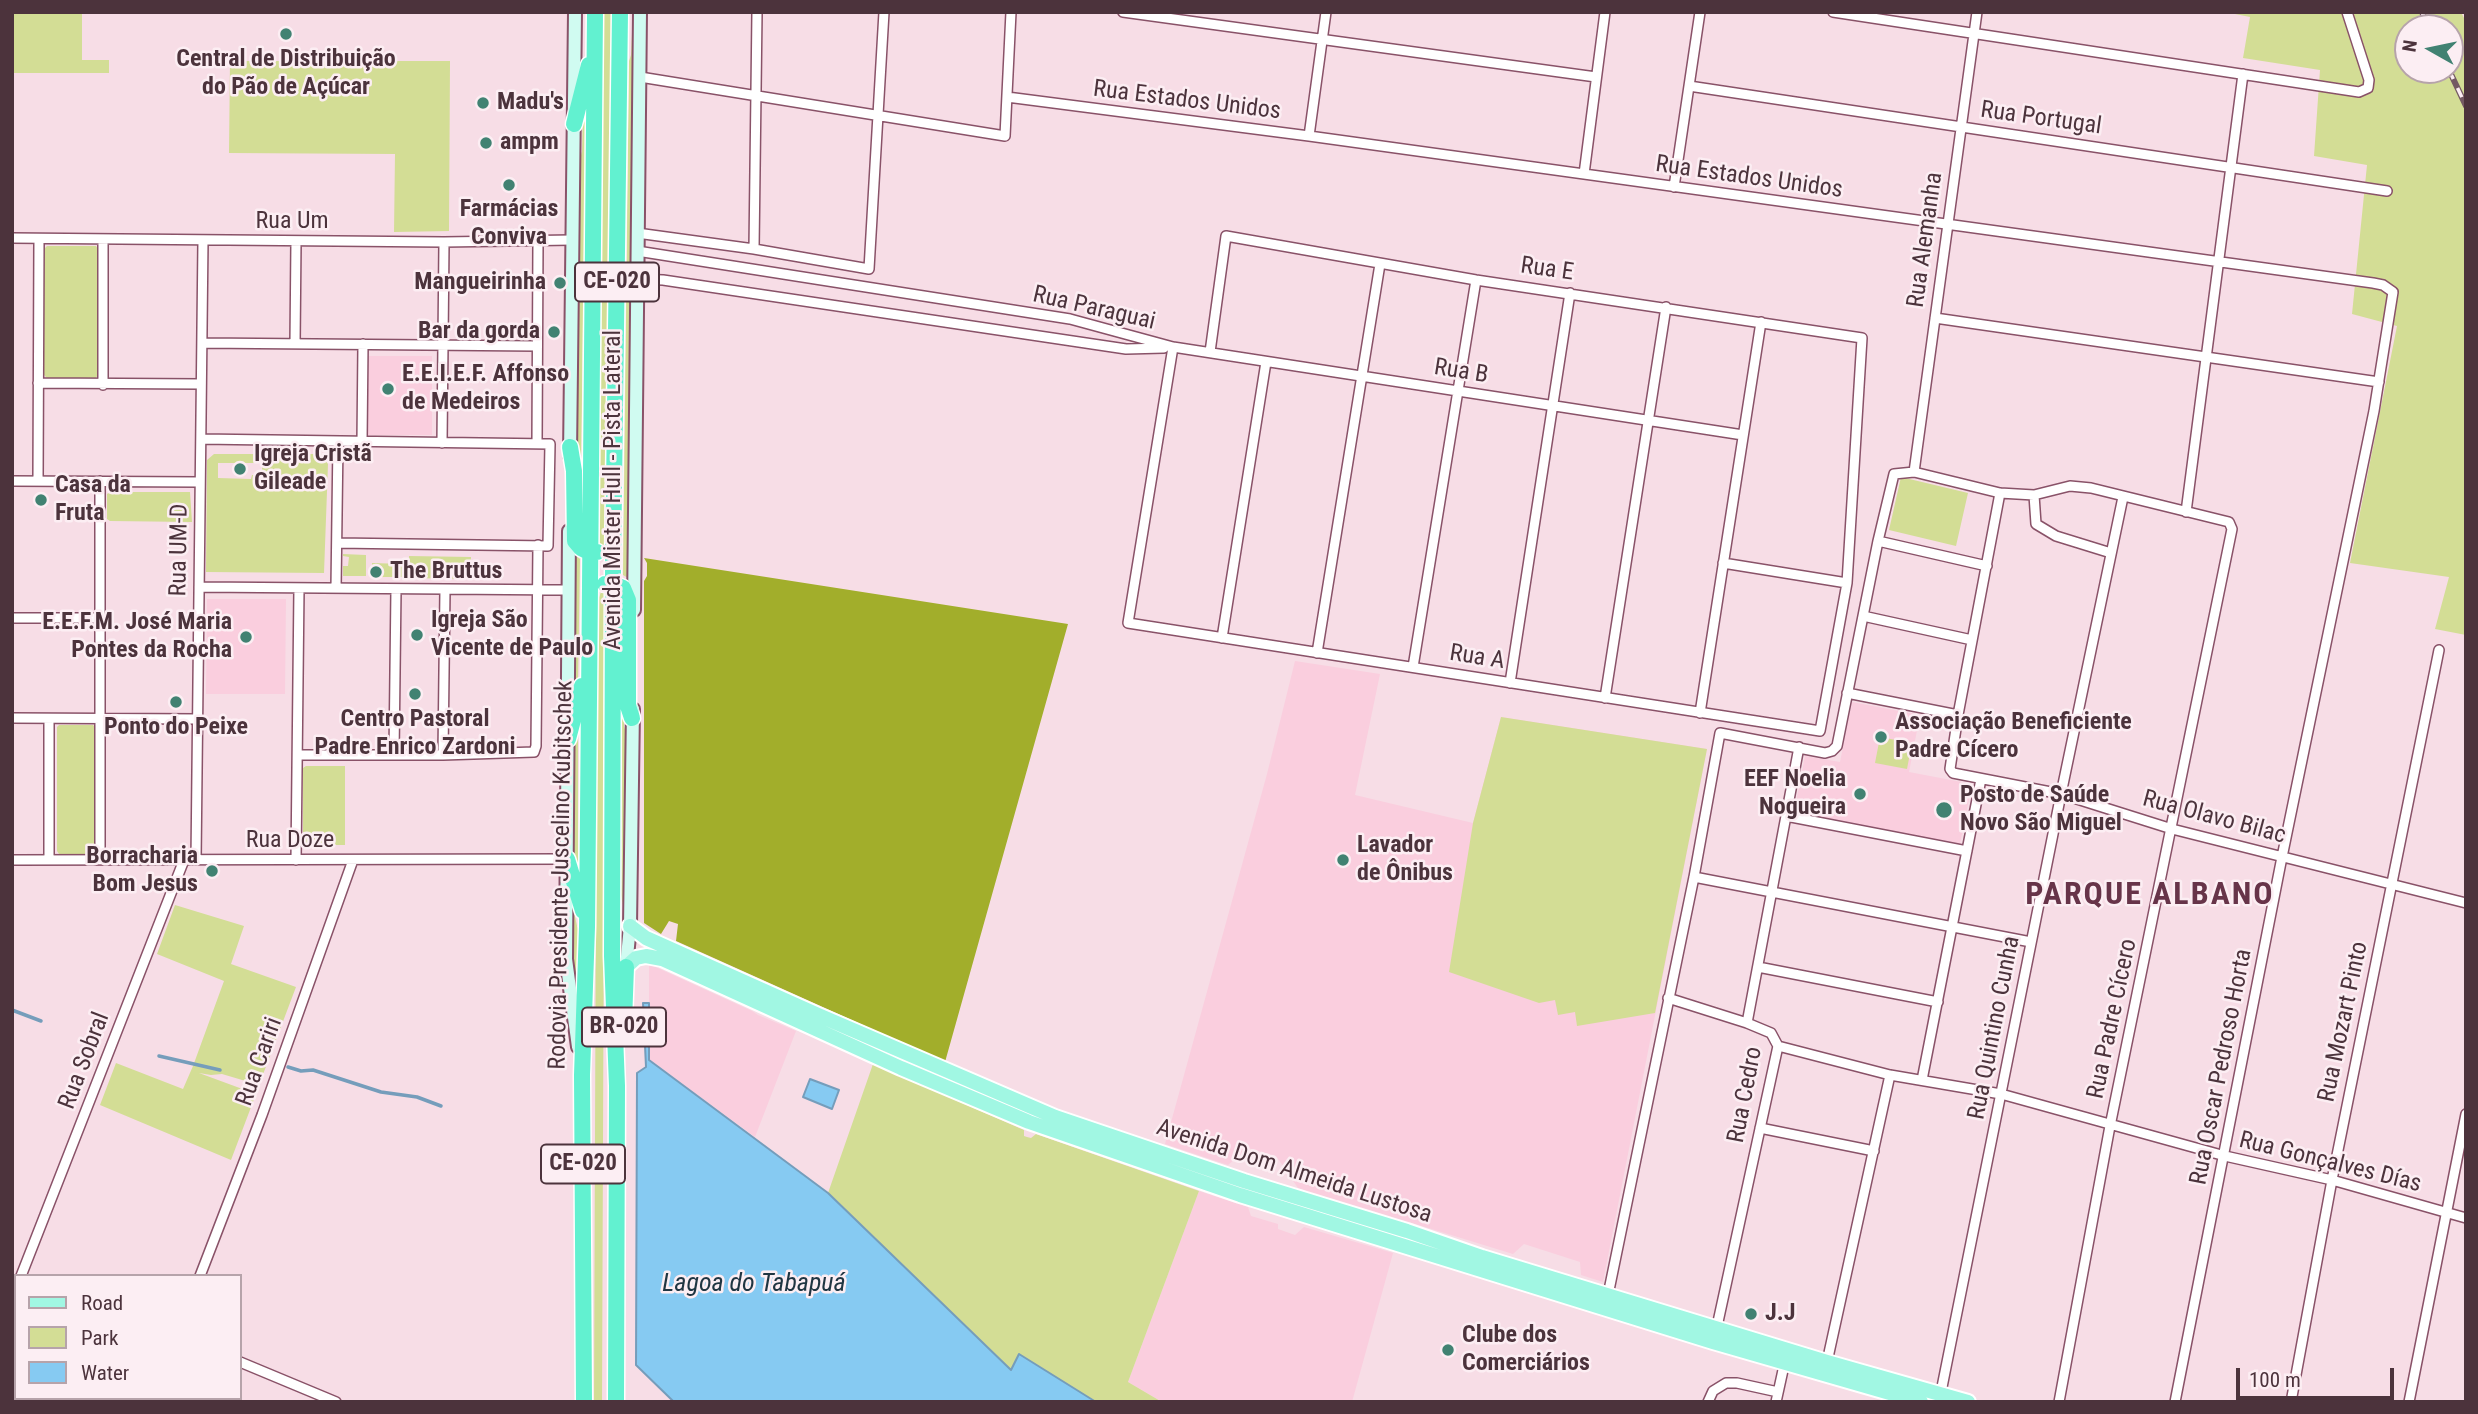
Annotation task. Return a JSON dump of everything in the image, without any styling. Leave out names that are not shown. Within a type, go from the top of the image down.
[{"type":"highway","name":"Rodovia Presidente Juscelino Kubitschek","points":[[584,1402],[582,1075],[587,926],[595,12]]},
{"type":"highway","name":"Rodovia Presidente Juscelino Kubitschek","points":[[616,1402],[617,1087],[612,956],[613,552],[620,12]]},
{"type":"highway","points":[[620,49],[628,12]]},
{"type":"highway","points":[[574,124],[595,38]]},
{"type":"highway","points":[[570,447],[574,471],[575,541],[579,547],[589,552],[613,552]]},
{"type":"highway","points":[[589,584],[613,584],[624,589],[628,600],[628,706],[632,718]]},
{"type":"highway","points":[[568,739],[588,664]]},
{"type":"highway","points":[[567,859],[587,926]]},
{"type":"highway","name":"BR-020","points":[[617,1087],[623,1059],[626,967]]},
{"type":"main road","name":"Avenida Mister Hull - Pista Lateral","points":[[575,12],[567,969],[582,1075]]},
{"type":"main road","name":"Avenida Mister Hull - Pista Lateral","points":[[626,967],[629,926],[640,12]]},
{"type":"main road","name":"Avenida Dom Almeida Lustosa","points":[[629,926],[665,953],[1029,1122],[1715,1335],[1827,1362],[1940,1398],[1968,1402]]},
{"type":"main road","points":[[626,967],[636,958],[665,953]]},
{"type":"main road","name":"Avenida Dom Almeida Lustosa","points":[[1304,1208],[1608,1295],[1785,1361],[1921,1402]]},
{"type":"street","points":[[754,249],[757,12]]},
{"type":"street","points":[[637,233],[754,249],[869,269],[884,12]]},
{"type":"street","points":[[640,77],[1005,136],[1011,12]]},
{"type":"street","points":[[1123,12],[1596,78]]},
{"type":"street","points":[[1309,136],[1326,12]]},
{"type":"street","points":[[1584,174],[1605,12]]},
{"type":"street","points":[[1674,187],[1700,12]]},
{"type":"street","points":[[1833,12],[2359,92],[2368,88],[2369,80],[2347,12]]},
{"type":"street","name":"Rua Alemanha","points":[[1914,472],[1977,12]]},
{"type":"street","points":[[1608,1295],[1694,877],[1720,733],[1825,753],[1837,746],[1894,474],[1914,472],[2000,494],[2034,495],[2070,486],[2091,488],[2186,512],[2243,74]]},
{"type":"street","name":"Rua Portugal","points":[[1689,86],[2387,191]]},
{"type":"street","name":"Rua Estados Unidos","points":[[1007,97],[2374,283],[2389,288],[2393,297],[2374,411]]},
{"type":"street","name":"Rua E","points":[[1210,352],[1226,236],[1476,280],[1862,338],[1847,583]]},
{"type":"street","name":"Rua Um","points":[[12,238],[444,242],[572,240]]},
{"type":"street","points":[[38,481],[39,239]]},
{"type":"street","points":[[103,239],[103,385]]},
{"type":"street","name":"Rua UM-D","points":[[196,860],[203,240]]},
{"type":"street","points":[[295,344],[296,241]]},
{"type":"street","points":[[537,444],[538,241]]},
{"type":"street","points":[[442,443],[444,242]]},
{"type":"street","name":"Rua Paraguai","points":[[637,251],[1070,319],[1173,347]]},
{"type":"street","points":[[1317,653],[1380,264]]},
{"type":"street","name":"Rua Paraguai","points":[[637,279],[663,280],[1126,349],[1173,347]]},
{"type":"street","points":[[1413,667],[1476,280]]},
{"type":"street","points":[[1510,683],[1570,293]]},
{"type":"street","points":[[1605,698],[1666,307]]},
{"type":"street","points":[[1935,318],[2379,382]]},
{"type":"street","points":[[1700,713],[1761,322]]},
{"type":"street","points":[[202,343],[537,346]]},
{"type":"street","points":[[362,442],[363,344]]},
{"type":"street","name":"Rua B","points":[[1173,347],[1743,435]]},
{"type":"street","name":"Rua A","points":[[1173,347],[1128,623],[1820,731],[1847,583]]},
{"type":"street","points":[[1222,638],[1266,362]]},
{"type":"street","points":[[38,383],[201,384]]},
{"type":"street","name":"Rua Oscar Pedroso Horta","points":[[2175,1402],[2282,857],[2374,411]]},
{"type":"street","points":[[201,439],[550,444],[548,545],[337,543]]},
{"type":"street","points":[[336,588],[338,441]]},
{"type":"street","points":[[12,481],[200,482]]},
{"type":"street","points":[[100,481],[100,860]]},
{"type":"street","points":[[1847,693],[1958,715],[2000,494]]},
{"type":"street","points":[[2034,495],[2036,524],[2056,536],[2111,553]]},
{"type":"street","name":"Rua Quintino Cunha","points":[[1940,1398],[2123,497]]},
{"type":"street","name":"Rua Padre Cícero","points":[[2059,1402],[2110,1126],[2232,528],[2231,523],[2186,512]]},
{"type":"street","points":[[1878,541],[1987,566]]},
{"type":"street","points":[[298,755],[531,754],[536,747],[538,545]]},
{"type":"street","points":[[1723,563],[1847,583]]},
{"type":"street","points":[[199,587],[569,590]]},
{"type":"street","points":[[296,860],[299,588]]},
{"type":"street","points":[[394,755],[396,589]]},
{"type":"street","points":[[443,755],[445,589]]},
{"type":"street","points":[[1863,616],[1972,640]]},
{"type":"street","points":[[12,618],[100,618]]},
{"type":"street","name":"Rua Mozart Pinto","points":[[2291,1402],[2332,1180],[2440,650]]},
{"type":"street","name":"Rua Olavo Bilac","points":[[1958,715],[1950,769],[1952,773],[2061,794],[2172,829],[2466,903]]},
{"type":"street","points":[[12,718],[198,719]]},
{"type":"street","points":[[49,860],[50,719]]},
{"type":"street","name":"Rua Cedro","points":[[1715,1335],[1778,1046],[1771,1033],[1748,1023],[1799,747]]},
{"type":"street","points":[[1922,1080],[1981,779]]},
{"type":"street","points":[[1786,816],[1967,850]]},
{"type":"street","name":"Rua Doze","points":[[12,860],[567,859]]},
{"type":"street","name":"Rua Sobral","points":[[22,1274],[184,860]]},
{"type":"street","name":"Rua Cariri","points":[[202,1274],[353,860]]},
{"type":"street","points":[[1694,877],[2031,942]]},
{"type":"street","points":[[1758,967],[1938,1002]]},
{"type":"street","points":[[1668,998],[1748,1023]]},
{"type":"street","name":"Rua Gonçalves Días","points":[[1778,1046],[1890,1075],[2001,1094],[2110,1126],[2332,1180],[2466,1218]]},
{"type":"street","points":[[1827,1362],[1890,1075]]},
{"type":"street","points":[[2409,1402],[2466,1114]]},
{"type":"street","points":[[1760,1128],[1874,1151]]},
{"type":"street","points":[[1708,1402],[1713,1391],[1726,1383],[1737,1382],[1777,1397],[1785,1361]]},
{"type":"street","points":[[242,1363],[329,1401]]},
{"type":"shaded area","name":"E.E.I.E.F. Affonso de Medeiros","points":[[368,356],[432,356],[432,435],[367,435]]},
{"type":"shaded area","name":"E.E.F.M. José Maria Pontes da Rocha","points":[[207,599],[286,599],[285,694],[206,694]]},
{"type":"shaded area","points":[[1295,661],[1380,674],[1355,795],[1473,823],[1501,717],[1707,749],[1603,1282],[1581,1275],[1580,1262],[1524,1244],[1513,1254],[1298,1188],[1276,1156],[1248,1148],[1228,1165],[1165,1144],[1267,774]]},
{"type":"shaded area","points":[[1852,702],[1920,715],[1909,772],[1972,784],[1960,844],[1794,812],[1805,756],[1840,762]]},
{"type":"shaded area","points":[[649,964],[796,1031],[755,1137],[649,1060]]},
{"type":"shaded area","points":[[1199,1191],[1248,1207],[1251,1216],[1278,1224],[1278,1229],[1295,1235],[1304,1227],[1393,1253],[1352,1402],[1162,1402],[1128,1382]]},
{"type":"green space","points":[[12,12],[82,12],[82,60],[109,60],[109,73],[12,73]]},
{"type":"green space","points":[[604,12],[612,12],[603,546],[598,544]]},
{"type":"green space","points":[[633,12],[628,578],[623,575],[629,61]]},
{"type":"green space","points":[[2225,12],[2461,12],[2462,14],[2394,14],[2394,84],[2464,84],[2464,18],[2466,22],[2466,635],[2435,629],[2449,577],[2350,563],[2397,326],[2352,314],[2367,165],[2314,156],[2320,70],[2243,58],[2250,17]]},
{"type":"green space","points":[[230,61],[450,61],[449,231],[394,232],[395,154],[229,153]]},
{"type":"green space","points":[[583,110],[586,110],[580,537],[575,457],[579,163]]},
{"type":"green space","points":[[47,246],[96,246],[98,249],[98,375],[95,379],[47,378],[44,375],[44,249]]},
{"type":"green space","points":[[214,454],[321,454],[328,464],[324,573],[206,572],[207,460]],"holes":[[[218,463],[262,463],[262,475],[252,475],[251,479],[218,478]]]},
{"type":"green space","points":[[1901,477],[1968,493],[1956,546],[1889,530]]},
{"type":"green space","points":[[190,492],[192,522],[110,521],[107,519],[107,494]]},
{"type":"green space","points":[[343,554],[366,555],[366,576],[343,576],[343,566],[348,566],[349,557]]},
{"type":"green space","points":[[574,554],[580,559],[578,684],[574,701]]},
{"type":"green space","points":[[409,556],[471,557],[470,579],[409,578]]},
{"type":"green space","points":[[644,558],[1068,624],[945,1062],[676,941],[678,924],[669,921],[661,934],[644,923],[644,581],[647,576],[647,563]]},
{"type":"green space","points":[[372,563],[404,564],[404,577],[372,577]]},
{"type":"green space","points":[[601,592],[605,594],[602,1402],[594,1402],[597,603]]},
{"type":"green space","points":[[622,600],[624,726],[627,736],[624,912],[621,895]]},
{"type":"green space","points":[[1501,717],[1707,749],[1655,1013],[1577,1026],[1575,1012],[1558,1015],[1555,1000],[1539,1003],[1449,972],[1473,823]]},
{"type":"green space","points":[[578,718],[578,876],[573,864],[573,735]]},
{"type":"green space","points":[[59,725],[93,725],[96,728],[95,851],[92,854],[59,854],[57,851]]},
{"type":"green space","points":[[1880,737],[1912,743],[1907,769],[1875,763]]},
{"type":"green space","points":[[345,766],[345,845],[303,845],[303,768]]},
{"type":"green space","points":[[175,905],[244,926],[231,964],[296,987],[259,1085],[222,1074],[199,1073],[256,1094],[231,1160],[100,1105],[116,1063],[183,1089],[193,1066],[224,981],[157,954]]},
{"type":"green space","points":[[573,908],[578,930],[577,1001],[572,981]]},
{"type":"green space","points":[[873,1064],[1024,1130],[1024,1136],[1031,1138],[1036,1134],[1199,1191],[1128,1382],[1162,1402],[1096,1402],[1019,1355],[1011,1370],[828,1193]]},
{"type":"water","name":"Lagoa do Tabapuá","points":[[643,1003],[649,1003],[649,1060],[828,1193],[1011,1370],[1019,1354],[1096,1402],[674,1402],[636,1365],[637,1073],[646,1067]]},
{"type":"water","points":[[810,1079],[839,1090],[832,1109],[803,1097]]},
{"type":"waterway","points":[[12,1010],[41,1021]]},
{"type":"waterway","points":[[159,1056],[220,1070]]},
{"type":"waterway","points":[[288,1067],[301,1071],[313,1070],[381,1092],[417,1097],[441,1106]]},
{"type":"railway","points":[[2456,84],[2466,106]]},
{"type":"place","name":"Central de Distribuição do Pão de Açúcar","points":[[286,34]]},
{"type":"place","name":"Madu's","points":[[483,103]]},
{"type":"place","name":"ampm","points":[[486,143]]},
{"type":"place","name":"Farmácias Conviva","points":[[509,185]]},
{"type":"place","name":"Mangueirinha","points":[[560,283]]},
{"type":"place","name":"Bar da gorda","points":[[554,332]]},
{"type":"place","name":"E.E.I.E.F. Affonso de Medeiros","points":[[388,389]]},
{"type":"place","name":"Igreja Cristã Gileade","points":[[240,469]]},
{"type":"place","name":"Casa da Fruta","points":[[41,500]]},
{"type":"place","name":"The Bruttus","points":[[376,572]]},
{"type":"place","name":"Igreja São Vicente de Paulo","points":[[417,635]]},
{"type":"place","name":"E.E.F.M. José Maria Pontes da Rocha","points":[[246,637]]},
{"type":"place","name":"Centro Pastoral Padre Enrico Zardoni","points":[[415,694]]},
{"type":"place","name":"Ponto do Peixe","points":[[176,702]]},
{"type":"place","name":"Associação Beneficiente Padre Cícero","points":[[1881,737]]},
{"type":"place","name":"EEF Noelia Nogueira","points":[[1860,794]]},
{"type":"place","name":"Posto de Saúde Novo São Miguel","points":[[1944,810]]},
{"type":"place","name":"Lavador de Ônibus","points":[[1343,860]]},
{"type":"place","name":"Borracharia Bom Jesus","points":[[212,871]]},
{"type":"place","name":"J.J","points":[[1751,1314]]},
{"type":"place","name":"Clube dos Comerciários","points":[[1448,1350]]},
{"type":"district","name":"PARQUE ALBANO","points":[[2150,896]]}]
